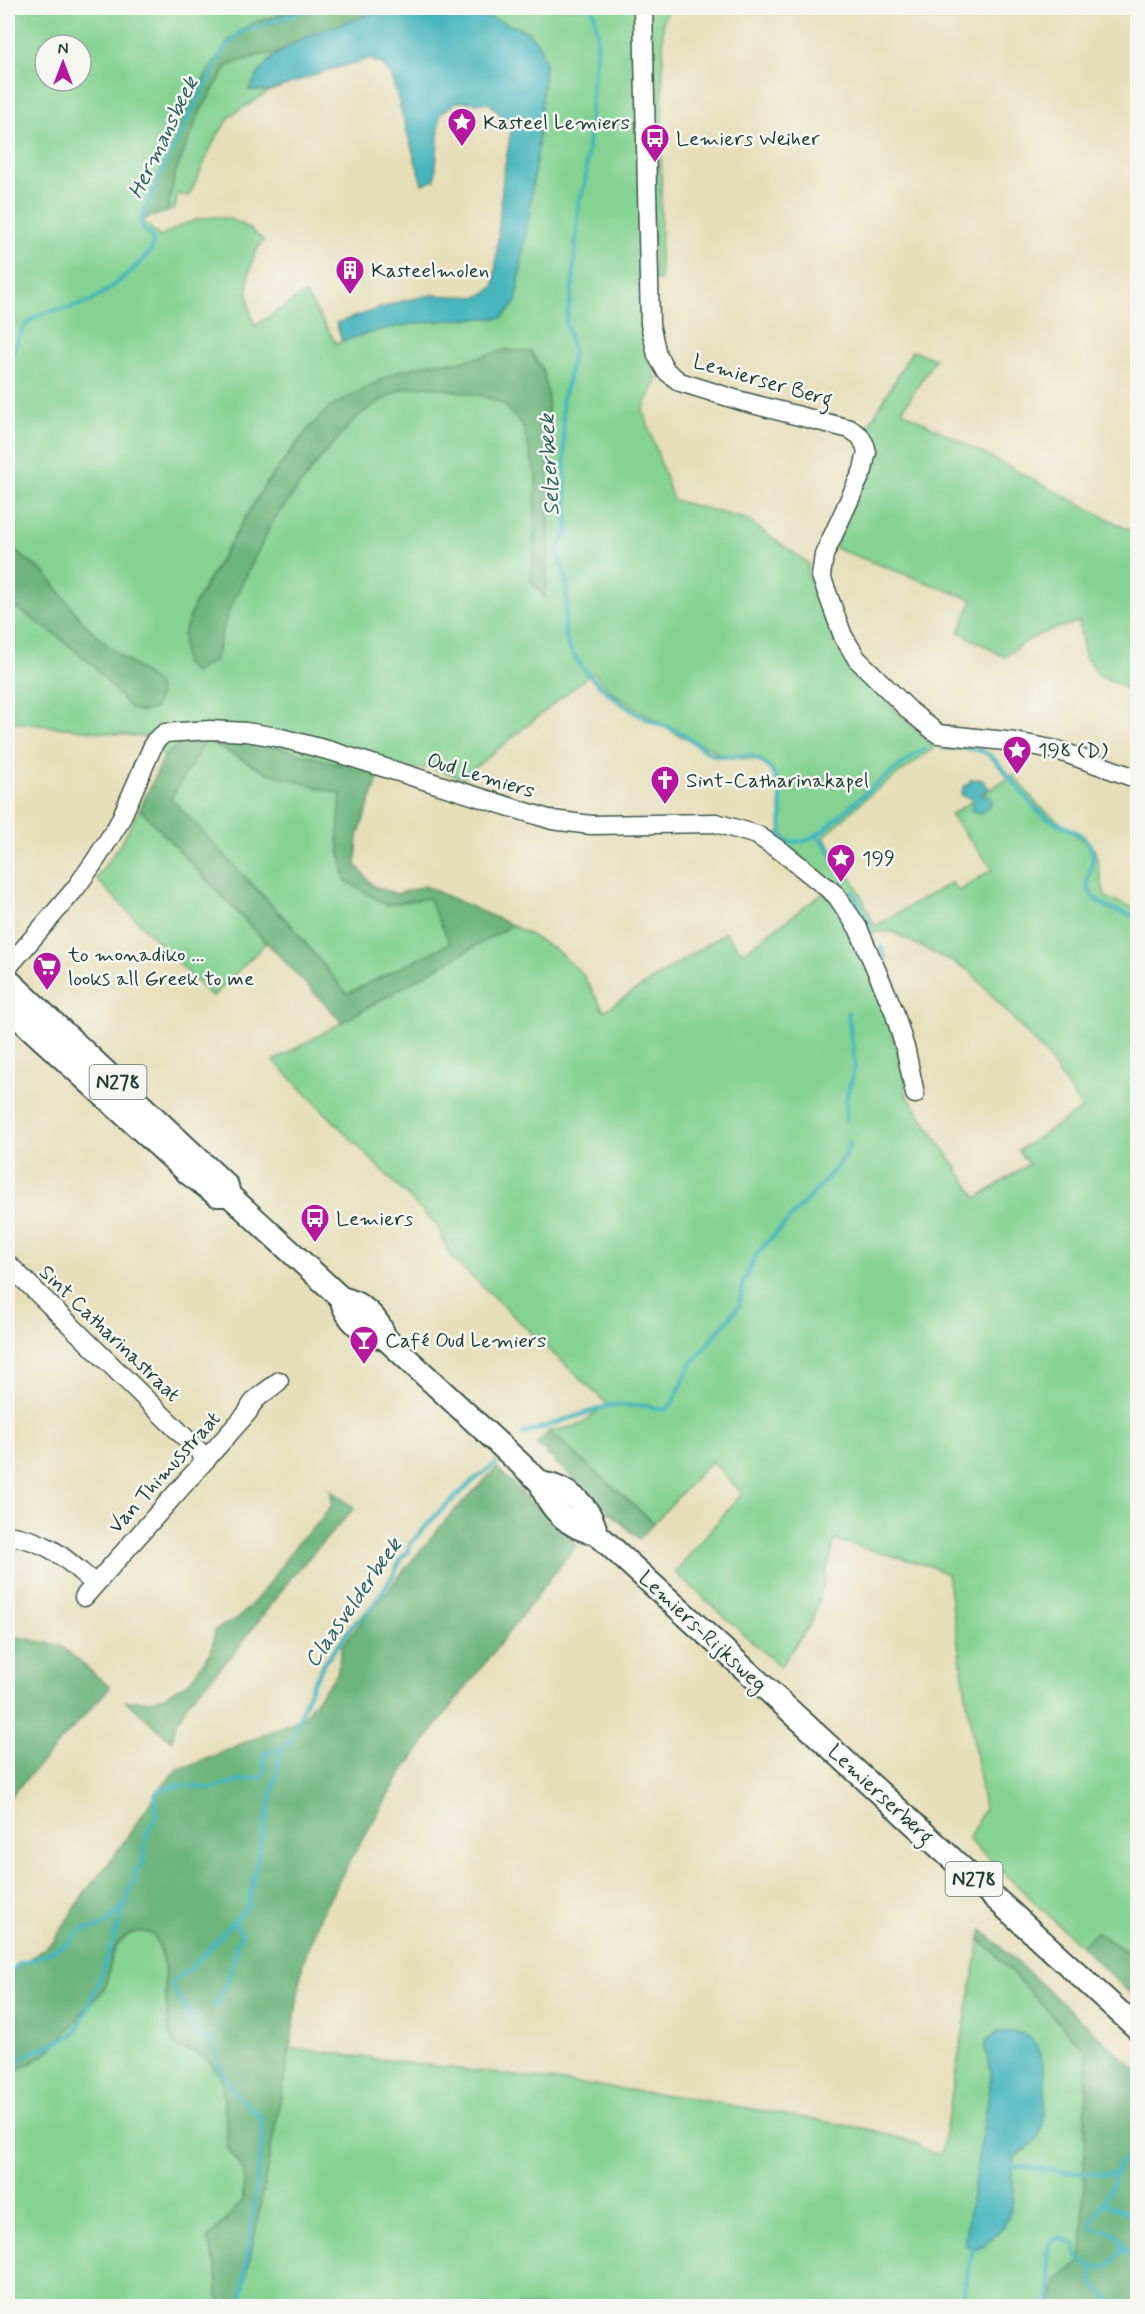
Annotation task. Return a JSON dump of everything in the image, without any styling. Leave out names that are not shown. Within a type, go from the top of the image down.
[{"type":"main road","name":"Lemiers-Rijksweg","points":[[8,980],[227,1186],[229,1195],[341,1298],[344,1311],[356,1323],[372,1337],[385,1338],[541,1483],[553,1485],[579,1502],[594,1522],[596,1533],[810,1729]]},
{"type":"main road","name":"Lemiers-Rijksweg","points":[[8,1008],[188,1173],[217,1195],[229,1195]]},
{"type":"main road","name":"Lemierserberg","points":[[810,1729],[1137,2029]]},
{"type":"street","name":"Lemierser Berg","points":[[643,8],[650,324],[657,355],[666,371],[680,382],[741,401],[850,429],[860,436],[867,452],[863,470],[824,555],[821,576],[840,627],[857,659],[911,712],[943,736],[1015,742],[1057,750],[1137,779]]},
{"type":"street","name":"Oud Lemiers","points":[[8,967],[75,889],[95,861],[119,823],[151,750],[160,736],[192,730],[263,734],[307,744],[552,820],[591,825],[705,822],[733,826],[757,835],[831,890],[855,922],[894,1011],[906,1051],[915,1094]]},
{"type":"street","name":"Sint Catharinastraat","points":[[8,1264],[207,1459]]},
{"type":"street","name":"Van Thimusstraat","points":[[8,1535],[33,1540],[55,1550],[89,1590],[207,1459],[261,1395],[279,1381]]},
{"type":"green space","points":[[8,8],[300,8],[251,24],[229,40],[142,220],[160,237],[187,223],[213,217],[225,218],[250,229],[263,240],[253,260],[248,282],[249,304],[255,326],[305,293],[336,343],[398,326],[438,320],[502,318],[516,302],[537,154],[545,64],[526,31],[492,18],[447,15],[447,8],[638,8],[643,330],[649,361],[657,380],[643,410],[673,500],[745,519],[808,563],[808,576],[837,647],[850,664],[934,748],[866,798],[824,837],[857,887],[875,926],[951,883],[959,891],[993,869],[950,815],[1013,775],[1038,805],[1095,850],[1105,897],[1137,909],[1137,1958],[1096,1932],[1081,1946],[968,1839],[984,1809],[947,1574],[930,1566],[835,1540],[816,1611],[809,1626],[780,1667],[675,1572],[742,1493],[711,1461],[654,1523],[549,1431],[578,1426],[607,1404],[450,1256],[438,1227],[274,1061],[512,925],[555,949],[581,972],[604,1011],[725,933],[743,953],[823,893],[839,910],[868,963],[905,1071],[906,1094],[977,1198],[1029,1164],[1018,1151],[1082,1109],[1047,1056],[970,971],[892,932],[882,931],[867,935],[777,843],[777,833],[782,832],[781,802],[776,776],[771,768],[760,760],[723,757],[711,748],[678,735],[613,693],[593,672],[462,778],[428,767],[379,776],[278,747],[189,736],[164,757],[144,737],[8,720],[8,602],[56,635],[93,665],[126,704],[142,712],[159,691],[153,680],[108,646],[83,622],[43,571],[8,546]],"holes":[[[505,350],[531,352],[544,373],[549,500],[549,549],[545,597],[530,579],[534,554],[536,476],[524,427],[504,404],[480,395],[426,386],[402,389],[378,402],[356,418],[324,454],[274,519],[229,610],[216,659],[183,636],[195,603],[263,488],[293,448],[329,408],[396,372],[432,363],[457,362]]]},
{"type":"green space","points":[[300,8],[447,8],[447,15],[441,17],[381,11],[303,40],[281,53],[260,55],[228,65],[201,110],[175,173],[167,212],[142,220],[191,98],[229,40],[251,24]]},
{"type":"green space","points":[[650,8],[668,8],[663,21],[660,280],[654,279],[653,184],[658,164],[653,144]]},
{"type":"green space","points":[[281,53],[262,69],[250,90],[270,91],[231,115],[214,141],[189,196],[177,194],[175,209],[167,212],[175,173],[201,110],[228,65],[260,55]]},
{"type":"green space","points":[[505,350],[531,352],[544,373],[548,397],[549,549],[545,598],[530,579],[534,553],[536,476],[523,427],[504,404],[480,395],[426,386],[402,389],[378,402],[356,418],[324,454],[274,519],[229,610],[216,659],[194,673],[184,663],[183,636],[195,603],[263,488],[310,427],[329,408],[396,372],[432,363],[457,362]]},
{"type":"green space","points":[[912,351],[935,359],[902,411],[1137,534],[1137,694],[1099,675],[1085,657],[1079,622],[1039,634],[1005,657],[959,632],[973,600],[835,548],[877,451],[866,430]]},
{"type":"green space","points":[[8,546],[47,575],[83,622],[108,646],[158,684],[159,697],[154,709],[142,712],[130,708],[93,665],[56,635],[8,602]]},
{"type":"green space","points":[[189,736],[278,747],[379,776],[358,836],[356,865],[373,886],[396,894],[425,886],[512,925],[342,1022],[140,809],[164,757]],"holes":[[[206,740],[268,773],[341,794],[338,838],[345,880],[386,905],[428,898],[450,943],[347,994],[292,927],[171,798]]]},
{"type":"green space","points":[[205,740],[268,773],[341,794],[338,838],[340,856],[386,905],[428,898],[451,943],[347,994],[292,926],[170,798]]},
{"type":"green space","points":[[140,809],[266,943],[212,997],[96,879],[121,843]]},
{"type":"green space","points":[[549,1431],[654,1523],[639,1539],[536,1444]]},
{"type":"green space","points":[[497,1468],[576,1545],[398,1779],[321,1915],[303,1962],[290,2048],[241,2306],[227,2306],[217,2296],[216,2265],[207,2240],[243,2201],[244,2172],[227,2146],[221,2076],[208,2060],[196,2053],[176,2047],[171,2034],[168,2021],[165,1966],[157,1940],[150,1933],[140,1932],[130,1934],[121,1940],[113,1952],[106,1984],[62,2038],[33,2062],[8,2071],[8,1980],[15,1970],[54,1941],[85,1892],[110,1862],[165,1782],[179,1768],[192,1765],[302,1718],[337,1674],[342,1645],[450,1515]]},
{"type":"green space","points":[[331,1490],[354,1508],[293,1575],[235,1652],[189,1701],[176,1724],[172,1741],[126,1701],[150,1701],[164,1697],[189,1682],[211,1652],[215,1630],[240,1617],[262,1593],[298,1542],[318,1523],[332,1505]]},
{"type":"green space","points":[[8,1635],[61,1646],[110,1687],[8,1799]]},
{"type":"green space","points":[[982,1930],[1137,2071],[1137,2306],[1051,2306],[1057,2280],[1082,2261],[1087,2053],[980,1938]]},
{"type":"green space","points":[[132,1932],[149,1932],[156,1938],[163,1958],[168,2033],[176,2047],[196,2053],[208,2060],[221,2076],[227,2146],[244,2172],[243,2201],[207,2240],[216,2265],[217,2296],[227,2306],[8,2306],[8,2071],[34,2062],[54,2046],[88,2005],[103,1991],[114,1951]]},
{"type":"green space","points":[[1096,1932],[1137,1958],[1137,2000],[1081,1946]]},
{"type":"green space","points":[[980,1938],[1087,2053],[1082,2261],[1057,2280],[1051,2306],[241,2306],[290,2048],[684,2097],[873,2130],[918,2144],[927,2152],[941,2154]],"holes":[[[991,2071],[1028,2149],[1015,2157],[1012,2164],[1013,2203],[990,2087]]]},
{"type":"water","points":[[381,11],[492,18],[526,31],[539,44],[545,64],[537,154],[516,302],[502,318],[421,323],[381,330],[342,341],[336,323],[402,301],[432,295],[478,297],[494,287],[503,177],[511,132],[507,122],[489,103],[457,102],[440,114],[435,180],[422,184],[392,78],[383,64],[368,59],[325,71],[270,91],[249,90],[261,70],[272,59],[300,40]]},
{"type":"water","points":[[981,779],[989,788],[980,794],[993,800],[988,808],[980,813],[971,810],[973,802],[971,798],[961,794],[964,786],[969,784],[970,780]]},
{"type":"water","points":[[998,2032],[1022,2033],[1036,2045],[1044,2070],[1044,2115],[1038,2138],[1016,2156],[1012,2163],[1012,2204],[1004,2226],[993,2239],[977,2248],[972,2248],[965,2244],[965,2237],[990,2087],[991,2071],[985,2049],[986,2042]]},
{"type":"waterway","name":"Hermansbeek","points":[[8,365],[27,324],[48,312],[78,306],[93,300],[123,278],[149,253],[152,239],[140,221],[165,163],[223,51],[239,33],[312,8]]},
{"type":"waterway","name":"Selzerbeek","points":[[593,8],[597,31],[597,54],[585,185],[579,200],[572,288],[566,323],[573,350],[562,401],[568,533],[558,554],[566,580],[564,628],[570,649],[598,684],[645,718],[679,732],[714,755],[749,756],[763,762],[775,776],[778,784],[782,835],[789,842],[806,841],[824,830],[869,790],[925,749]]},
{"type":"waterway","name":"Selzerbeek","points":[[943,748],[972,749],[992,757],[1037,810],[1049,819],[1074,831],[1089,844],[1093,860],[1088,885],[1090,893],[1103,905],[1138,917]]},
{"type":"waterway","name":"Claasvelderbeek","points":[[816,835],[827,846],[846,880]]},
{"type":"waterway","name":"Claasvelderbeek","points":[[852,891],[871,928]]},
{"type":"waterway","name":"Claasvelderbeek","points":[[881,947],[885,959],[882,968]]},
{"type":"waterway","name":"Claasvelderbeek","points":[[846,1120],[846,1100],[855,1066],[848,1012]]},
{"type":"waterway","name":"Claasvelderbeek","points":[[523,1434],[610,1405],[649,1406],[664,1410],[671,1405],[692,1363],[739,1306],[743,1284],[756,1255],[831,1174],[845,1156],[850,1142]]},
{"type":"waterway","name":"Claasvelderbeek","points":[[188,1786],[209,1788],[260,1778],[263,1775],[265,1770],[263,1754],[282,1748],[293,1739],[312,1685],[325,1662],[353,1625],[370,1609],[393,1576],[411,1543],[439,1512],[474,1480],[497,1463]]},
{"type":"waterway","name":"Claasvelderbeek","points":[[217,2057],[211,2041],[195,2035],[188,2013],[171,1982],[190,1969],[249,1905],[282,1748]]},
{"type":"waterway","points":[[8,2069],[33,2051],[43,2049],[74,2034],[100,1978],[128,1892],[136,1878],[135,1871],[143,1864],[146,1835],[156,1816],[155,1794],[164,1788],[182,1786]]},
{"type":"waterway","points":[[8,1975],[20,1963],[70,1943],[79,1931],[103,1926],[123,1907]]},
{"type":"waterway","points":[[215,2006],[230,1977],[237,1943],[242,1933],[233,1921]]},
{"type":"waterway","name":"Claasvelderbeek","points":[[218,2064],[232,2087],[261,2119],[263,2134],[241,2306]]},
{"type":"waterway","points":[[1049,2306],[1051,2284],[1047,2253],[1050,2242],[1059,2238],[1074,2243],[1078,2257],[1090,2266],[1107,2267],[1123,2249],[1119,2236],[1109,2231],[1093,2229],[1091,2223],[1110,2190],[1119,2164],[1126,2158],[1138,2158]]},
{"type":"waterway","points":[[1006,2165],[1080,2173],[1117,2174]]},
{"type":"waterway","points":[[1103,2203],[1133,2215],[1138,2220]]},
{"type":"waterway","points":[[960,2306],[974,2245]]},
{"type":"waterway","points":[[1123,2249],[1138,2261]]},
{"type":"waterway","points":[[1090,2266],[1094,2285],[1114,2306]]},
{"type":"waterway","points":[[1110,2302],[1122,2301],[1133,2306]]},
{"type":"place","name":"Kasteel Lemiers","points":[[462,148]]},
{"type":"place","name":"Lemiers Weiher","points":[[655,164]]},
{"type":"place","name":"Kasteelmolen","points":[[350,296]]},
{"type":"place","name":"198 (D)","points":[[1017,776]]},
{"type":"place","name":"Sint-Catharinakapel","points":[[665,806]]},
{"type":"place","name":"199","points":[[841,884]]},
{"type":"place","name":"to monadiko ... looks all Greek to me","points":[[47,992]]},
{"type":"place","name":"Lemiers","points":[[315,1244]]},
{"type":"place","name":"Café Oud Lemiers","points":[[364,1366]]}]
